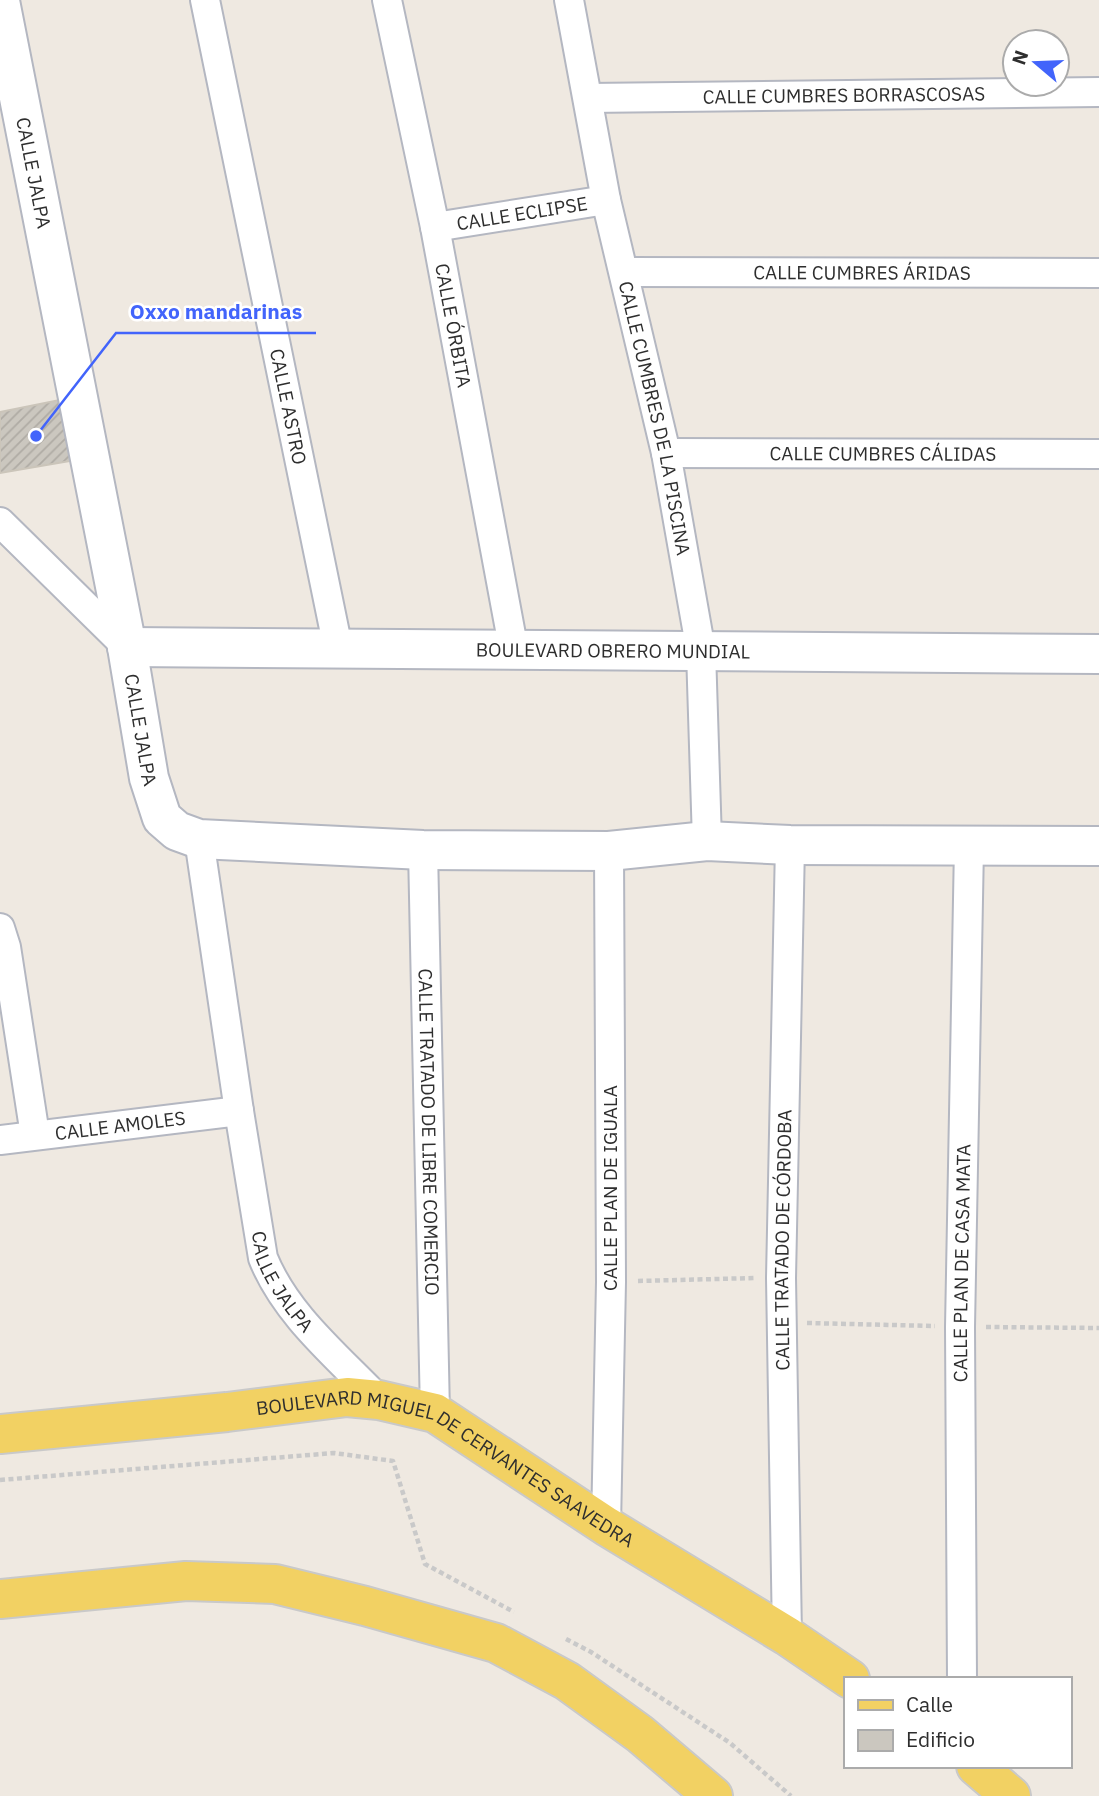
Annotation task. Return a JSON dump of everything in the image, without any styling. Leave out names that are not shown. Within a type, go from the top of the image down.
[{"type":"main road","name":"BOULEVARD MIGUEL DE CERVANTES SAAVEDRA","points":[[0,1434],[227,1412],[347,1397],[379,1400],[435,1413],[606,1526],[787,1636],[847,1677]]},
{"type":"main road","points":[[0,1599],[186,1581],[275,1584],[365,1606],[496,1643],[567,1681],[640,1734],[713,1796]]},
{"type":"main road","points":[[978,1768],[1011,1796]]},
{"type":"street","name":"CALLE ASTRO","points":[[205,0],[338,648]]},
{"type":"street","name":"CALLE ÓRBITA","points":[[387,0],[435,227],[514,651]]},
{"type":"street","name":"CALLE CUMBRES DE LA PISCINA","points":[[569,0],[606,200],[666,453],[701,652],[707,841]]},
{"type":"street","name":"CALLE JALPA","points":[[0,1],[127,647],[149,778],[162,818],[177,831],[199,839],[263,1258],[271,1278],[291,1309],[379,1400]]},
{"type":"street","name":"CALLE CUMBRES BORRASCOSAS","points":[[588,98],[1099,92]]},
{"type":"street","name":"CALLE ECLIPSE","points":[[435,227],[606,200]]},
{"type":"street","name":"CALLE CUMBRES ÁRIDAS","points":[[624,272],[1099,273]]},
{"type":"street","name":"CALLE CUMBRES CÁLIDAS","points":[[666,453],[1099,454]]},
{"type":"street","points":[[0,522],[127,647]]},
{"type":"street","name":"BOULEVARD OBRERO MUNDIAL","points":[[127,647],[1099,654]]},
{"type":"street","points":[[199,839],[423,850],[609,851],[707,841],[790,845],[1099,846]]},
{"type":"street","name":"CALLE TRATADO DE CÓRDOBA","points":[[787,1636],[780,1278],[790,845]]},
{"type":"street","name":"CALLE PLAN DE CASA MATA","points":[[962,1677],[960,1327],[969,846]]},
{"type":"street","name":"CALLE TRATADO DE LIBRE COMERCIO","points":[[423,850],[435,1413]]},
{"type":"street","name":"CALLE PLAN DE IGUALA","points":[[606,1526],[611,1282],[609,851]]},
{"type":"street","points":[[0,928],[6,947],[35,1135]]},
{"type":"street","name":"CALLE AMOLES","points":[[0,1140],[239,1111]]},
{"type":"path","points":[[611,1282],[780,1278]]},
{"type":"path","points":[[0,1480],[334,1452],[393,1461],[420,1550]]},
{"type":"building","points":[[65,399],[76,460],[0,473],[0,412]]},
{"type":"place","name":"Oxxo mandarinas","points":[[36,436]]}]
